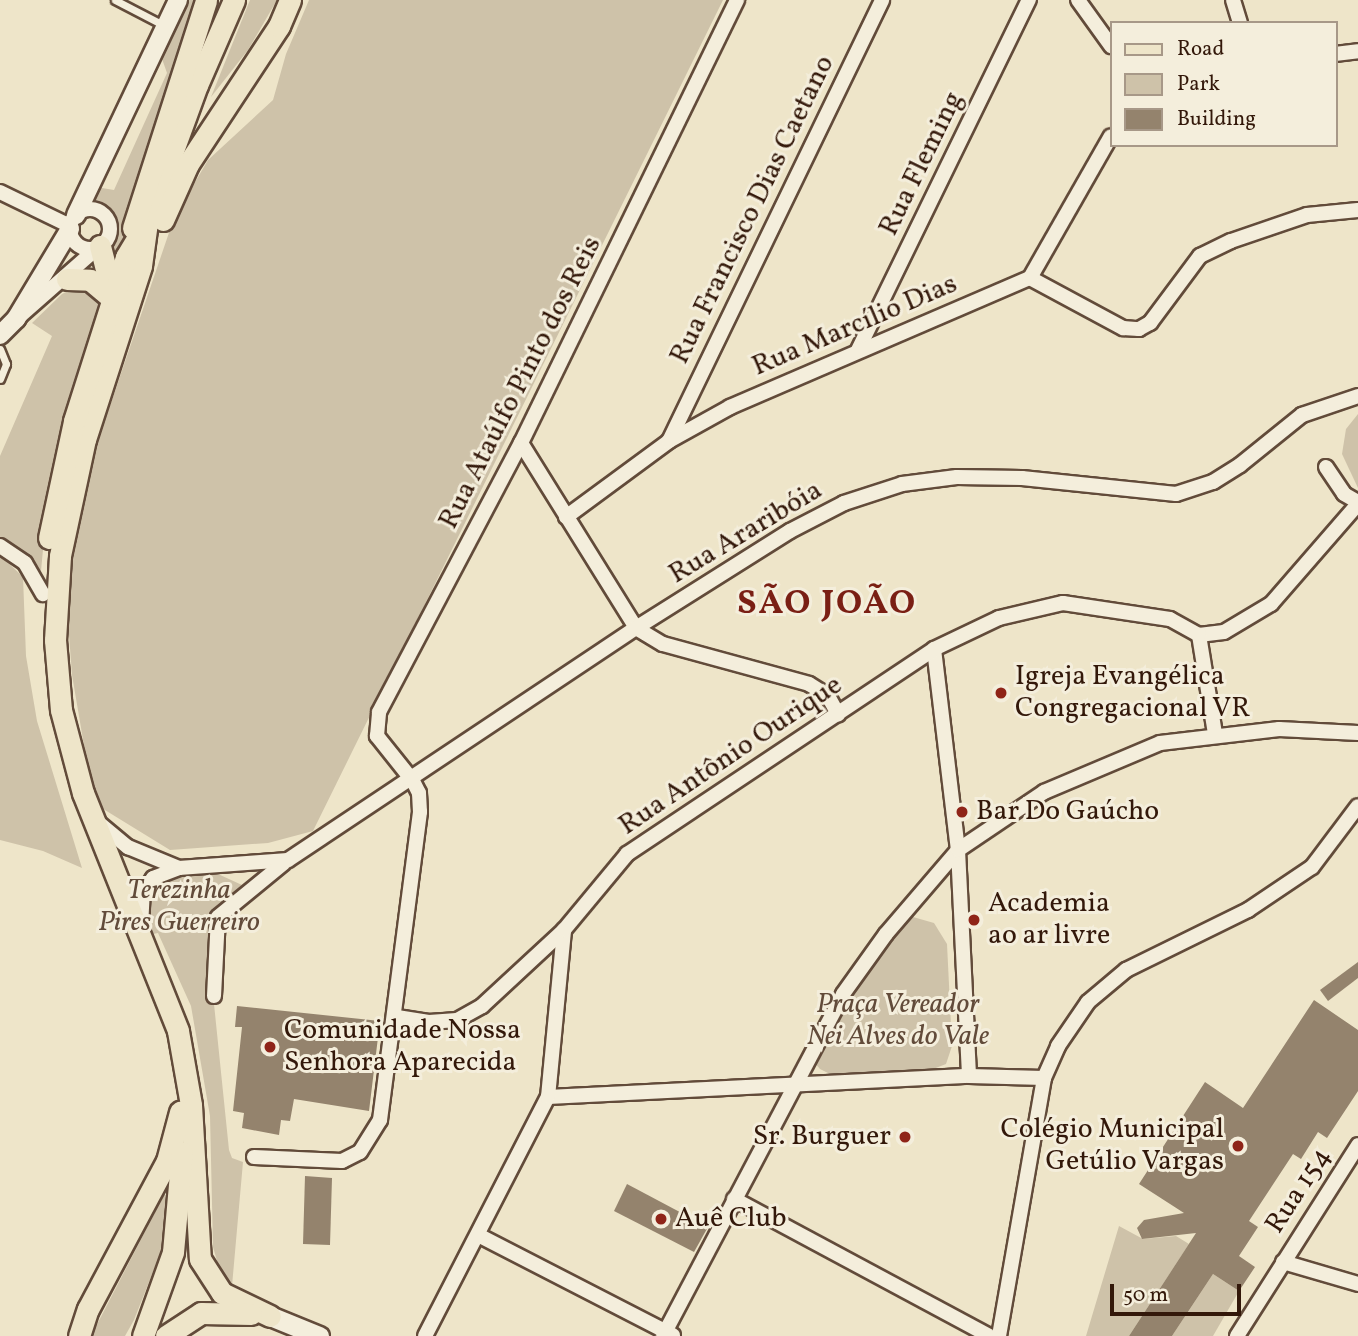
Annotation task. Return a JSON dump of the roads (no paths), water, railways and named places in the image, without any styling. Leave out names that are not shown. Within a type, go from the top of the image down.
[{"type":"main road","points":[[132,264],[144,183],[206,0]]},
{"type":"main road","points":[[234,0],[197,85],[132,264],[85,439],[57,586],[58,695],[90,813],[178,1031],[195,1153],[203,1269],[222,1293],[270,1317],[319,1336]]},
{"type":"main road","points":[[157,1332],[179,1220],[180,1112],[162,1013],[83,826],[54,738],[43,669],[43,594],[57,488],[113,299],[188,164],[279,26],[290,0]]},
{"type":"main road","points":[[99,247],[113,299]]},
{"type":"main road","points":[[66,279],[90,279],[113,299]]},
{"type":"main road","points":[[79,1336],[88,1309],[167,1161],[180,1112]]},
{"type":"main road","points":[[157,1332],[184,1254],[195,1153]]},
{"type":"main road","points":[[157,1332],[209,1312],[270,1317]]},
{"type":"street","points":[[16,319],[72,224],[178,0]]},
{"type":"street","name":"Rua Ataúlfo Pinto dos Reis","points":[[413,781],[377,736],[379,712],[521,443],[737,0]]},
{"type":"street","name":"Rua Francisco Dias Caetano","points":[[669,441],[882,0]]},
{"type":"street","name":"Rua Fleming","points":[[858,350],[1029,0]]},
{"type":"street","points":[[1078,0],[1110,45]]},
{"type":"street","points":[[1233,0],[1239,21]]},
{"type":"street","points":[[1337,54],[1358,51]]},
{"type":"street","points":[[1110,138],[1030,278],[1123,328],[1139,329],[1150,323],[1200,256],[1231,241],[1307,215],[1358,210]]},
{"type":"street","points":[[0,192],[72,224]]},
{"type":"street","points":[[0,335],[66,279],[99,247],[110,230],[106,217],[88,209],[72,224]]},
{"type":"street","points":[[72,224],[77,245],[99,247]]},
{"type":"street","name":"Rua Marcílio Dias","points":[[566,517],[669,441],[730,407],[1030,278]]},
{"type":"street","name":"Rua Araribóia","points":[[214,996],[218,917],[288,860],[413,781],[636,628],[790,531],[844,502],[902,484],[957,477],[1022,478],[1177,494],[1213,482],[1240,465],[1302,415],[1358,396]]},
{"type":"street","points":[[521,443],[636,628],[663,644],[809,684],[828,696],[838,714]]},
{"type":"street","points":[[1215,734],[1199,635],[1224,632],[1271,604],[1358,503],[1345,494],[1326,467]]},
{"type":"street","points":[[0,546],[25,563],[43,594]]},
{"type":"street","name":"Rua Antônio Ourique","points":[[397,1017],[429,1023],[457,1020],[482,1006],[564,930],[627,853],[934,649],[999,618],[1063,603],[1170,619],[1199,635]]},
{"type":"street","points":[[934,649],[958,850],[969,1076]]},
{"type":"street","points":[[480,1236],[668,1334],[734,1199],[843,994],[886,934],[958,850],[1045,792],[1118,758],[1160,743],[1215,734],[1322,729],[1358,733]]},
{"type":"street","points":[[254,1157],[334,1163],[360,1152],[380,1120],[397,1017],[420,812],[419,793],[413,781]]},
{"type":"street","points":[[999,1336],[1044,1078],[1058,1046],[1088,1002],[1126,970],[1248,910],[1312,867],[1358,806]]},
{"type":"street","points":[[90,813],[128,847],[179,869]]},
{"type":"street","name":"Rua Araribóia","points":[[179,869],[288,860]]},
{"type":"street","points":[[141,935],[145,887],[153,878],[179,869]]},
{"type":"street","points":[[425,1336],[480,1236],[548,1097],[564,930]]},
{"type":"street","points":[[548,1097],[969,1076],[1044,1078]]},
{"type":"street","name":"Rua 154","points":[[1237,1336],[1358,1144]]},
{"type":"street","points":[[734,1199],[989,1336]]},
{"type":"street","points":[[1283,1262],[1358,1284]]},
{"type":"lane","points":[[115,0],[165,26]]},
{"type":"lane","points":[[0,349],[6,364],[0,379]]},
{"type":"place","name":"Igreja Evangélica Congregacional VR","points":[[1001,693]]},
{"type":"place","name":"Bar Do Gaúcho","points":[[962,812]]},
{"type":"place","name":"Academia ao ar livre","points":[[974,920]]},
{"type":"place","name":"Comunidade Nossa Senhora Aparecida","points":[[270,1047]]},
{"type":"place","name":"Sr. Burguer","points":[[905,1137]]},
{"type":"place","name":"Colégio Municipal Getúlio Vargas","points":[[1238,1146]]},
{"type":"place","name":"Auê Club","points":[[661,1219]]},
{"type":"district","name":"SÃO JOÃO","points":[[827,604]]},
{"type":"park label","name":"Terezinha Pires Guerreiro","points":[[179,907]]},
{"type":"park label","name":"Praça Vereador Nei Alves do Vale","points":[[898,1021]]}]
